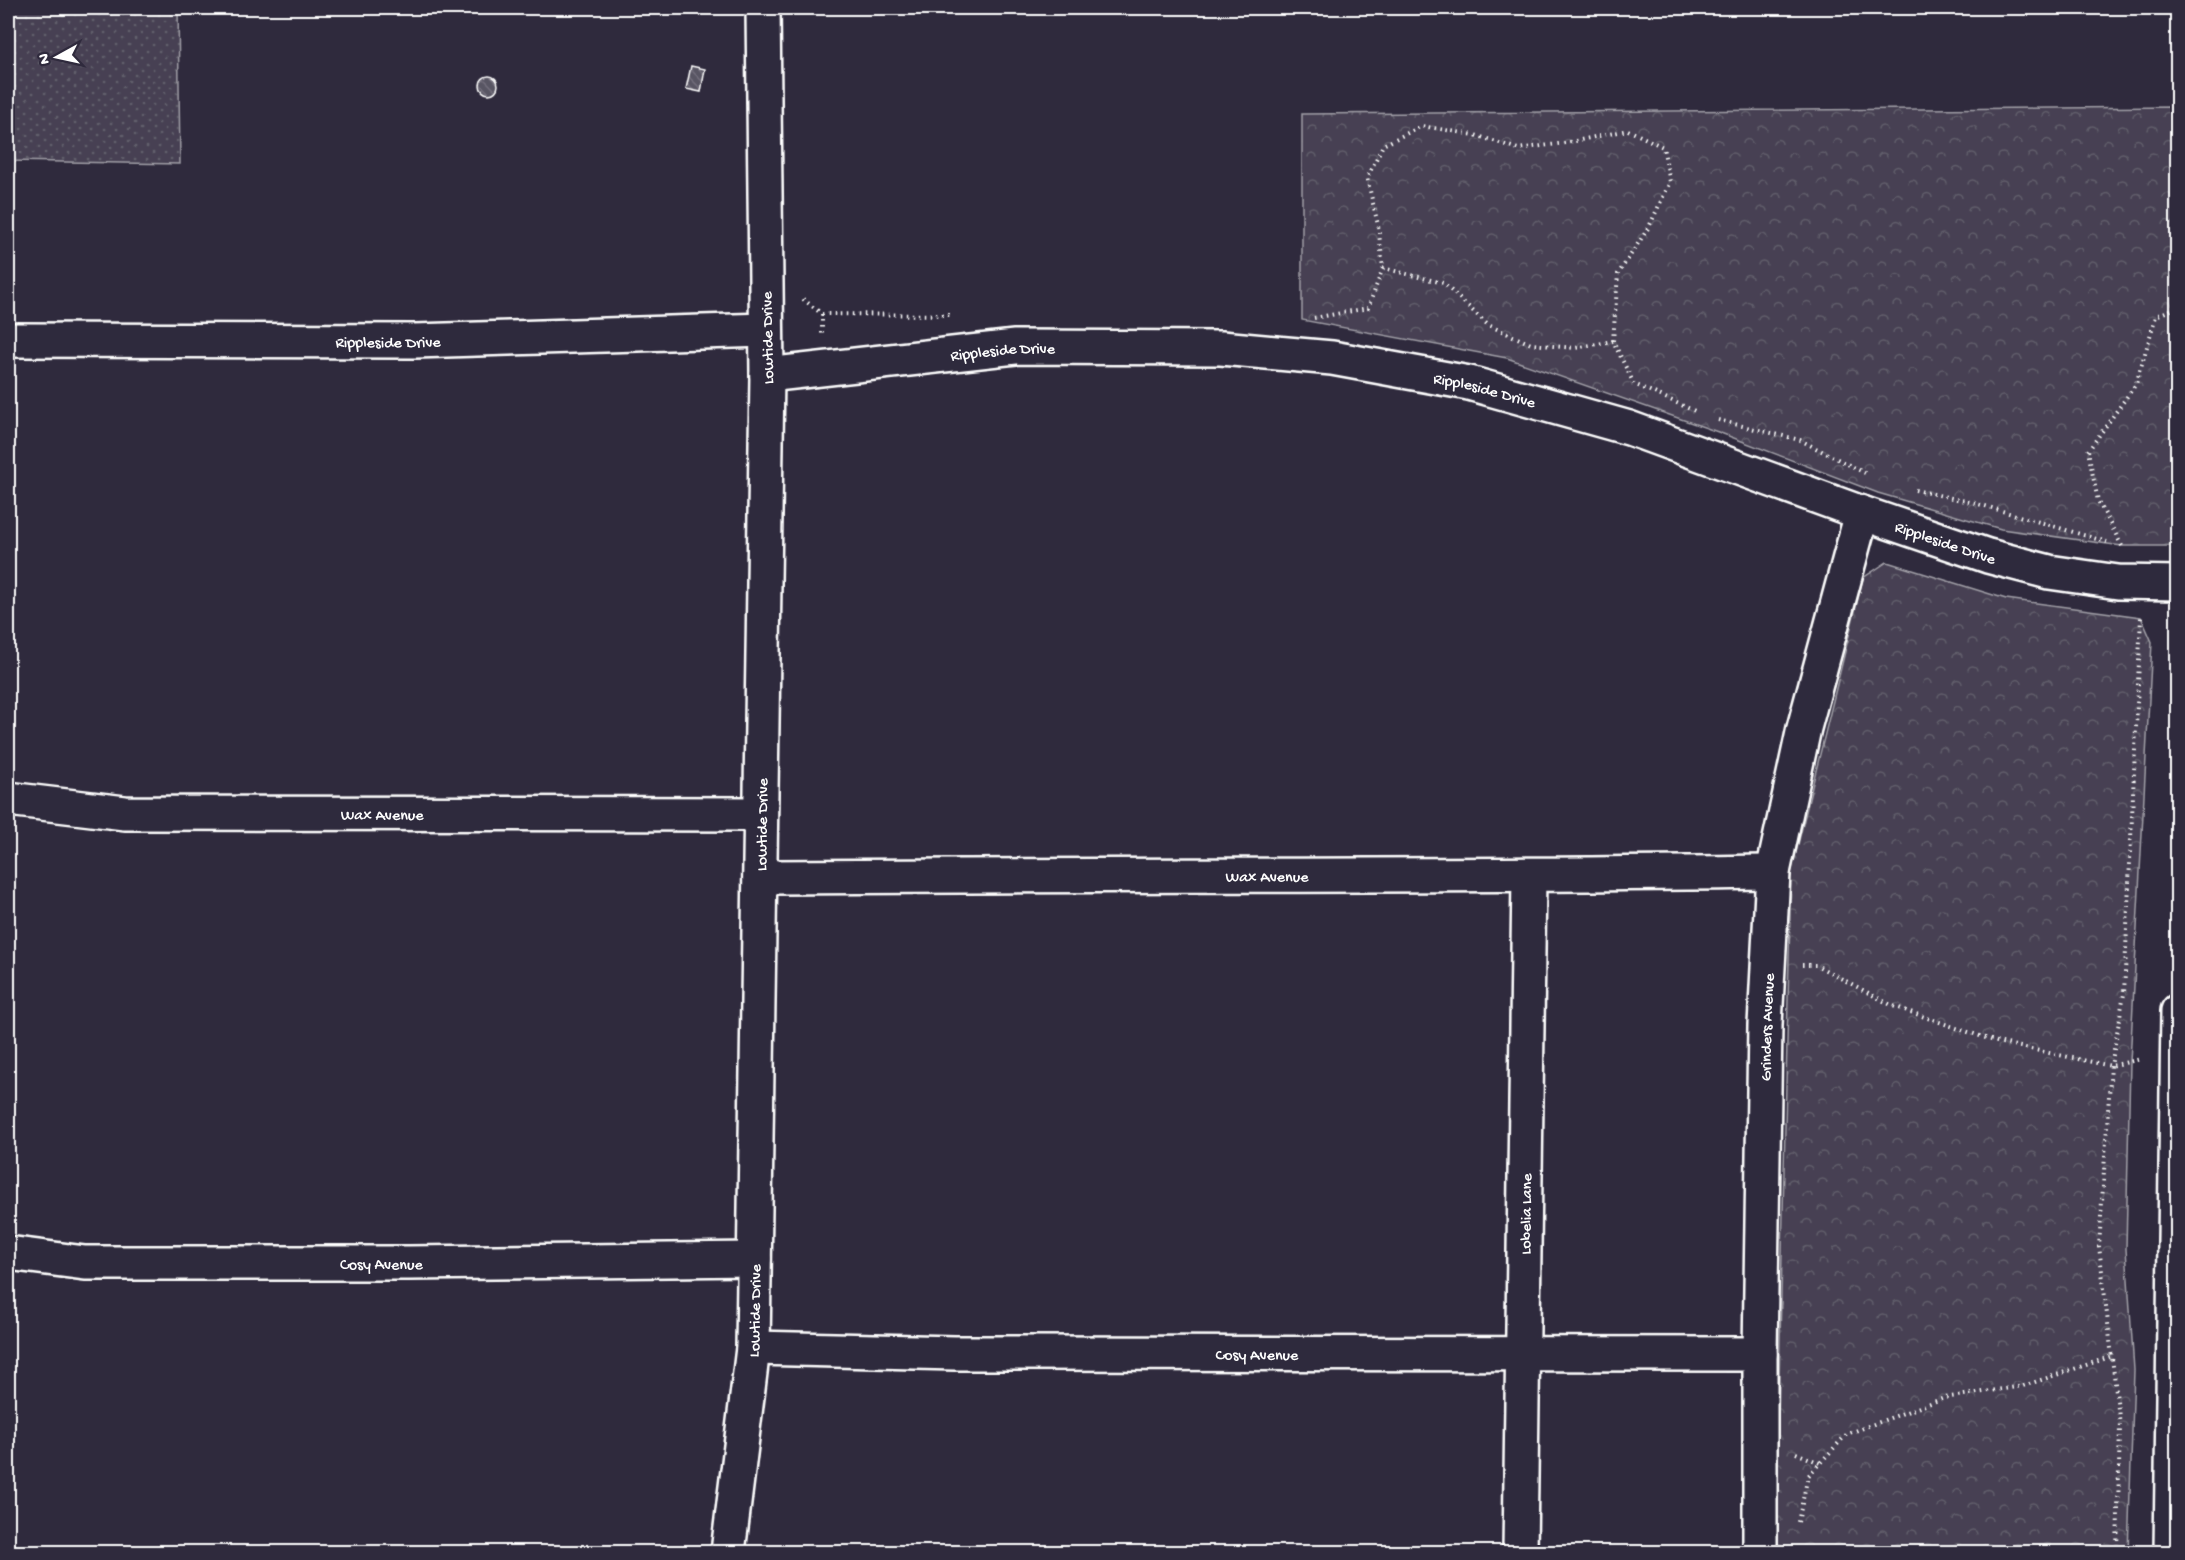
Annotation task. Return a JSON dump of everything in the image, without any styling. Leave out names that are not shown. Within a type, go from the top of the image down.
[{"type":"street","name":"Lowtide Drive","points":[[728,1552],[753,1348],[767,375],[762,94],[763,8]]},
{"type":"street","name":"Rippleside Drive","points":[[8,340],[415,341],[766,330]]},
{"type":"street","name":"Rippleside Drive","points":[[767,375],[1015,347],[1221,348],[1332,358],[1469,383],[1629,428],[1862,513],[1988,556],[2049,572],[2118,582],[2178,583]]},
{"type":"street","name":"Grinders Avenue","points":[[1760,1552],[1760,1354],[1765,1025],[1773,872],[1804,728],[1862,513]]},
{"type":"street","name":"Wax Avenue","points":[[8,799],[125,813],[759,814]]},
{"type":"street","name":"Wax Avenue","points":[[760,877],[1529,876],[1773,872]]},
{"type":"street","name":"Lobelia Lane","points":[[1521,1552],[1529,876]]},
{"type":"street","points":[[2171,1552],[2178,1011]]},
{"type":"street","name":"Cosy Avenue","points":[[8,1253],[85,1263],[409,1263],[754,1259]]},
{"type":"street","name":"Cosy Avenue","points":[[753,1348],[955,1353],[1760,1354]]},
{"type":"path","points":[[1313,318],[1368,308],[1383,268],[1378,225],[1367,178],[1383,145],[1422,126],[1475,135],[1518,149],[1566,143],[1628,130],[1663,147],[1670,182],[1649,227],[1618,274],[1613,341],[1634,384],[1702,414]]},
{"type":"path","points":[[1383,268],[1443,283],[1488,325],[1531,344],[1575,348],[1613,341]]},
{"type":"path","points":[[802,298],[822,314],[965,315]]},
{"type":"path","points":[[2117,1552],[2120,1426],[2110,1357],[2099,1246],[2110,1066],[2124,994],[2142,582],[2098,501],[2088,451],[2136,384],[2156,316],[2178,307]]},
{"type":"path","points":[[1712,418],[1800,440],[1866,474]]},
{"type":"path","points":[[1908,489],[1975,502],[2122,546]]},
{"type":"path","points":[[1768,962],[1816,966],[1893,1006],[1997,1042],[2110,1066],[2177,1051]]},
{"type":"path","points":[[1798,1525],[1808,1476],[1847,1434],[1944,1398],[2023,1386],[2110,1357]]},
{"type":"green space","points":[[8,8],[178,8],[180,164],[8,161]]},
{"type":"green space","points":[[2177,107],[2177,546],[2122,546],[2001,529],[1878,493],[1718,432],[1507,358],[1302,320],[1302,114]]},
{"type":"green space","points":[[1887,562],[2006,599],[2141,617],[2152,642],[2130,1062],[2126,1249],[2134,1370],[2128,1552],[1775,1552],[1791,873],[1863,578]]},
{"type":"building","points":[[691,66],[705,69],[701,92],[686,89]]},
{"type":"building","points":[[485,76],[493,76],[498,81],[496,92],[485,94],[480,89],[480,81]]}]
